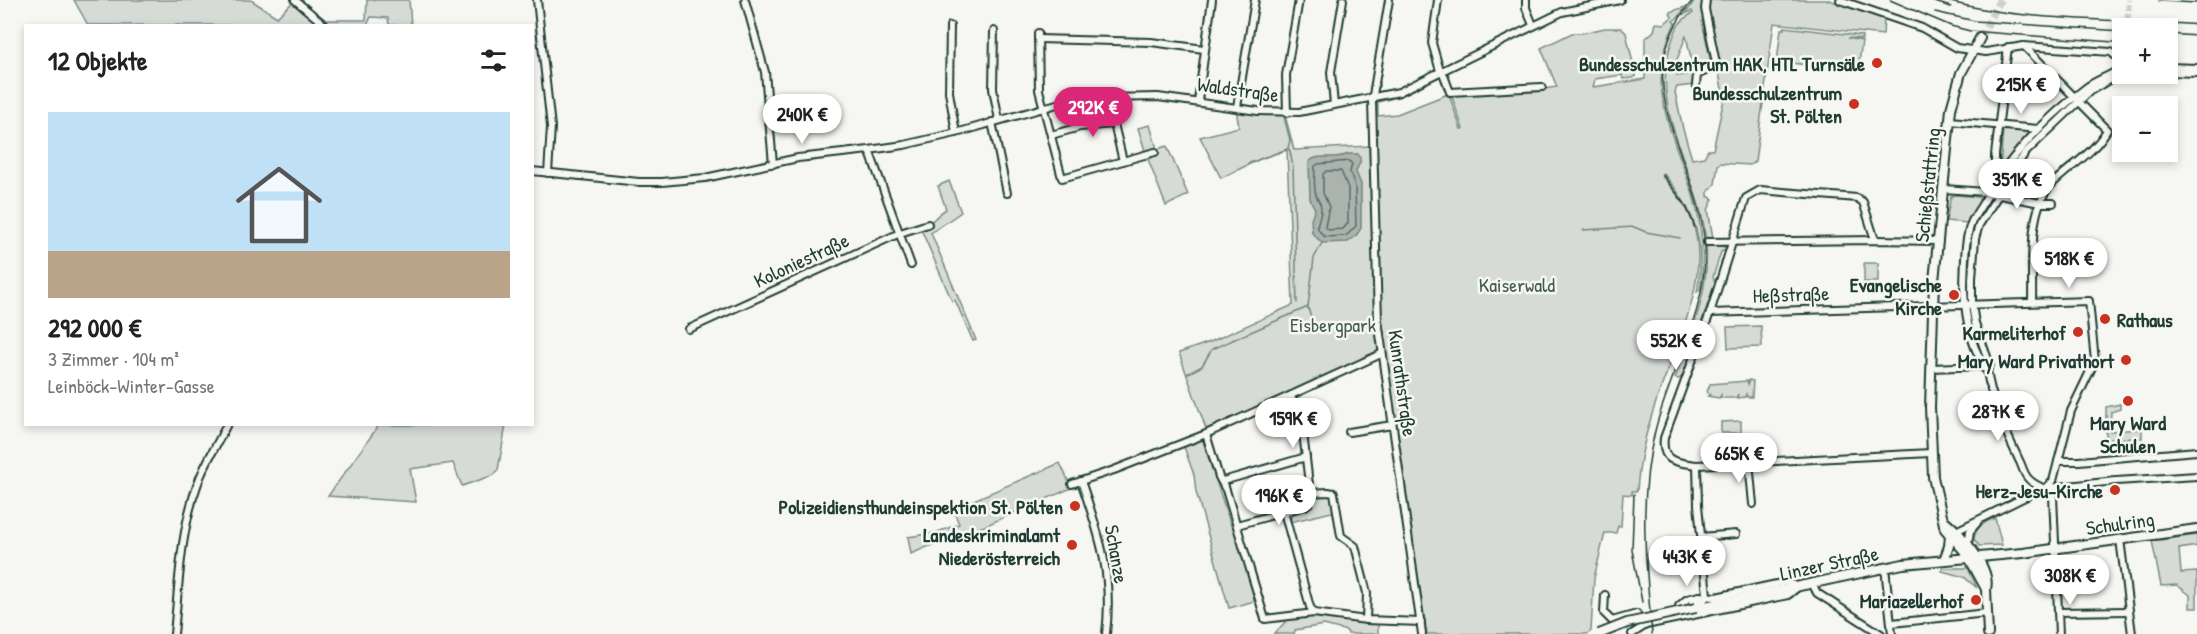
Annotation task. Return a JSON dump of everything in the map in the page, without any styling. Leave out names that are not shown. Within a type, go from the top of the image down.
[{"type":"main road","name":"Schießstattring","points":[[1973,558],[1944,520],[1936,495],[1931,453],[1931,368],[1933,306],[1950,120],[1958,82],[1980,38]]},
{"type":"main road","name":"Schulring","points":[[1973,558],[2197,529]]},
{"type":"main road","name":"Schießstattring","points":[[1953,533],[1968,544],[1973,558]]},
{"type":"main road","points":[[1944,560],[1953,533]]},
{"type":"main road","points":[[1973,558],[1986,575],[1985,613],[1988,634]]},
{"type":"main road","name":"Linzer Straße","points":[[1599,634],[1627,623],[1693,612],[1798,587],[1813,587],[1885,567],[1973,558]]},
{"type":"street","points":[[295,0],[324,24]]},
{"type":"street","points":[[537,0],[551,127],[548,173]]},
{"type":"street","points":[[745,0],[765,72],[773,164]]},
{"type":"street","points":[[1198,101],[1212,0]]},
{"type":"street","points":[[1237,107],[1254,0]]},
{"type":"street","points":[[1287,113],[1286,75],[1299,0]]},
{"type":"street","points":[[1334,105],[1331,72],[1343,0]]},
{"type":"street","name":"Kunrathstraße","points":[[1389,0],[1372,98],[1378,320],[1422,634]]},
{"type":"street","points":[[1438,0],[1432,43],[1450,92],[1542,87]]},
{"type":"street","points":[[1526,0],[1526,8],[1533,25]]},
{"type":"street","points":[[1573,0],[1574,9]]},
{"type":"street","name":"Waldstraße","points":[[534,171],[662,183],[719,176],[798,158],[869,150],[956,133],[1043,108],[1088,99],[1158,97],[1287,113],[1399,92],[1533,25],[1574,9],[1620,0]]},
{"type":"street","points":[[1696,85],[1697,75],[1712,68],[1716,63],[1705,9],[1706,0]]},
{"type":"street","points":[[1840,0],[1922,28],[1957,48],[1986,52],[2024,46],[2112,53]]},
{"type":"street","points":[[950,26],[950,92],[956,133]]},
{"type":"street","points":[[994,31],[993,89],[1007,193]]},
{"type":"street","points":[[1155,152],[1062,178],[1038,81],[1038,36],[1151,42],[1204,49]]},
{"type":"street","points":[[2024,46],[2106,129],[2106,133],[2042,197],[2034,225],[2032,302]]},
{"type":"street","points":[[1999,175],[1995,165],[2008,47]]},
{"type":"street","points":[[2178,68],[2197,70]]},
{"type":"street","points":[[2178,71],[2197,70]]},
{"type":"street","points":[[2059,634],[2053,496],[2026,477],[2008,438],[1986,365],[1968,324],[1975,239],[1979,225],[2025,153],[2094,82],[2112,74]]},
{"type":"street","points":[[1969,305],[1966,258],[1972,222],[1999,175],[2038,129],[2077,99],[2112,79]]},
{"type":"street","points":[[1950,120],[2038,129]]},
{"type":"street","points":[[1051,135],[1080,127],[1114,124],[1123,161]]},
{"type":"street","points":[[869,150],[911,265]]},
{"type":"street","points":[[1944,189],[1989,192],[2040,203],[2053,203]]},
{"type":"street","points":[[1875,240],[1863,202],[1857,198],[1762,190],[1755,191],[1744,200],[1710,314],[1670,422],[1663,445],[1664,453],[1668,458],[1678,462],[1697,465],[1931,453]]},
{"type":"street","name":"Koloniestraße","points":[[689,329],[900,234],[928,224]]},
{"type":"street","points":[[1707,242],[1875,240],[1939,242]]},
{"type":"street","name":"Heßstraße","points":[[1710,314],[2089,301],[2095,361],[2071,411],[2058,461]]},
{"type":"street","points":[[1072,484],[1206,434],[1381,354]]},
{"type":"street","points":[[1931,368],[1986,365]]},
{"type":"street","points":[[1237,525],[1309,503],[1310,493],[1302,424],[1291,396]]},
{"type":"street","points":[[1349,432],[1392,425]]},
{"type":"street","points":[[174,634],[182,549],[191,504],[201,476],[226,426]]},
{"type":"street","points":[[1206,434],[1237,525],[1265,619],[1314,613],[1366,620],[1420,622]]},
{"type":"street","points":[[2045,489],[2053,481],[2058,461],[2079,462],[2197,451]]},
{"type":"street","points":[[1223,482],[1306,457]]},
{"type":"street","points":[[1749,462],[1753,504]]},
{"type":"street","points":[[1632,634],[1641,627],[1693,612],[1693,603],[1704,600],[1707,595],[1697,465]]},
{"type":"street","points":[[1953,533],[2045,489],[2197,476]]},
{"type":"street","name":"Schanze","points":[[1081,482],[1098,529],[1105,561],[1108,597],[1106,634]]},
{"type":"street","points":[[1310,493],[1334,493],[1341,536],[1355,546],[1368,598],[1366,620]]},
{"type":"street","points":[[1284,512],[1314,613]]},
{"type":"street","points":[[1968,544],[1970,531],[1979,520]]},
{"type":"street","points":[[1701,537],[1736,534]]},
{"type":"street","points":[[2120,539],[2132,634]]},
{"type":"street","points":[[1885,567],[1892,634]]},
{"type":"street","points":[[1676,618],[1679,606],[1687,599],[1707,595],[1716,597],[1786,582],[1798,587]]},
{"type":"street","points":[[1813,587],[1881,634]]},
{"type":"street","points":[[1605,595],[1604,613],[1612,621],[1638,614],[1641,627]]},
{"type":"street","points":[[2058,612],[2129,610]]},
{"type":"street","points":[[1892,623],[1985,613]]},
{"type":"green space","points":[[74,0],[251,0],[277,17],[294,1],[322,24],[87,24]]},
{"type":"green space","points":[[367,0],[409,0],[411,24],[389,24],[388,18],[371,17],[368,24],[328,24],[325,22],[326,20],[366,20]]},
{"type":"green space","points":[[1695,0],[1705,0],[1705,16],[1702,21],[1711,63],[1693,67],[1686,36],[1676,62],[1677,76],[1694,74],[1694,85],[1677,87],[1675,92],[1692,159],[1704,157],[1708,150],[1713,150],[1724,99],[1707,12],[1708,0],[1829,0],[1884,18],[1883,35],[1774,23],[1755,161],[1750,165],[1720,163],[1718,165],[1715,184],[1708,192],[1708,196],[1713,199],[1708,210],[1713,238],[1706,240],[1702,215],[1670,116],[1666,91],[1666,66],[1675,31],[1679,24],[1693,13],[1692,11],[1685,14]]},
{"type":"green space","name":"Kaiserwald","points":[[1685,7],[1679,17],[1673,21],[1675,23],[1666,46],[1662,68],[1662,89],[1671,131],[1699,218],[1703,254],[1702,278],[1700,290],[1697,292],[1700,258],[1696,228],[1684,201],[1663,173],[1661,175],[1682,202],[1692,221],[1697,243],[1698,266],[1695,289],[1689,313],[1649,424],[1641,457],[1637,491],[1632,491],[1632,495],[1623,494],[1621,526],[1618,526],[1616,533],[1605,533],[1594,578],[1591,631],[1587,634],[1427,634],[1381,335],[1374,101],[1439,74],[1442,75],[1461,129],[1463,129],[1451,94],[1543,91],[1557,87],[1541,48],[1572,33],[1605,28],[1621,28],[1626,33],[1636,76],[1623,79],[1622,75],[1595,79],[1593,87],[1645,79],[1645,39],[1654,31],[1656,23],[1664,24],[1672,17],[1670,12]],"holes":[[[1441,76],[1448,94],[1397,114],[1378,116],[1378,102],[1401,96]]]},
{"type":"green space","points":[[1784,27],[1862,36],[1862,39],[1848,38],[1862,41],[1859,63],[1845,61],[1844,70],[1777,61],[1781,29]]},
{"type":"green space","name":"Eisbergpark","points":[[1236,109],[1285,115],[1294,150],[1370,146],[1379,352],[1206,429],[1179,353],[1210,342],[1293,305],[1287,150],[1262,158],[1221,178],[1200,137],[1239,127]]},
{"type":"green space","points":[[1150,125],[1157,149],[1167,146],[1188,195],[1166,206],[1138,128]]},
{"type":"green space","points":[[2003,129],[2032,130],[2000,170]]},
{"type":"green space","points":[[949,181],[961,212],[931,233],[976,340],[973,341],[955,300],[952,301],[921,229],[946,209],[938,186]]},
{"type":"green space","points":[[1951,196],[1978,197],[1980,201],[1968,223],[1946,221]]},
{"type":"green space","points":[[1706,244],[1726,247],[1721,252],[1713,277],[1715,283],[1683,376],[1679,379],[1675,378],[1702,296]]},
{"type":"green space","points":[[1864,263],[1878,263],[1878,282],[1864,282]]},
{"type":"green space","points":[[1761,326],[1762,347],[1728,348],[1727,327]]},
{"type":"green space","points":[[1749,380],[1753,381],[1752,397],[1747,397],[1746,394],[1745,397],[1738,398],[1738,394],[1736,398],[1721,398],[1721,395],[1719,398],[1707,396],[1710,395],[1707,392],[1710,384],[1747,381],[1748,384]]},
{"type":"green space","points":[[2120,404],[2120,409],[2111,412],[2110,431],[2142,429],[2142,438],[2111,439],[2106,442],[2106,407]]},
{"type":"green space","points":[[1741,421],[1741,433],[1721,433],[1721,422]]},
{"type":"green space","points":[[378,426],[506,426],[498,470],[494,475],[462,486],[453,463],[410,469],[416,502],[328,496]]},
{"type":"green space","points":[[1202,438],[1231,526],[1235,528],[1255,601],[1229,608],[1196,492],[1194,475],[1183,444]]},
{"type":"green space","points":[[1060,463],[1069,482],[1076,486],[966,534],[948,538],[911,554],[908,537],[935,533],[959,524],[953,509]]},
{"type":"green space","points":[[1331,494],[1336,511],[1290,522],[1292,514],[1309,508],[1316,496]]},
{"type":"green space","points":[[1995,518],[2002,545],[1979,546],[1974,539],[1977,531],[1984,523]]},
{"type":"green space","points":[[2197,535],[2197,546],[2179,549],[2181,573],[2197,572],[2197,608],[2190,608],[2190,595],[2177,585],[2161,586],[2152,541]]},
{"type":"green space","points":[[1942,568],[1968,568],[1977,588],[1964,577],[1942,571]]},
{"type":"green space","points":[[1301,617],[1378,624],[1378,634],[1348,634],[1347,631],[1324,625],[1295,630],[1294,634],[1274,634],[1289,618]]},
{"type":"water","points":[[1358,154],[1360,159],[1356,172],[1361,184],[1361,228],[1348,242],[1322,243],[1312,233],[1311,219],[1315,209],[1310,199],[1309,162],[1317,158],[1339,157]]},
{"type":"waterway","points":[[1284,117],[1290,140],[1288,148],[1293,167],[1297,303]]},
{"type":"waterway","points":[[1247,164],[1287,149]]},
{"type":"waterway","points":[[1583,230],[1634,227],[1646,232],[1680,238]]},
{"type":"waterway","points":[[1187,374],[1202,366],[1212,349],[1308,307],[1314,258],[1322,243]]},
{"type":"waterway","points":[[1308,308],[1312,321]]},
{"type":"tunnel","points":[[1980,38],[2000,0]]},
{"type":"tunnel","points":[[2128,18],[2129,0]]},
{"type":"railway","points":[[1652,634],[1645,533],[1650,456],[1662,408],[1694,319],[1704,273],[1705,249],[1700,216],[1670,123],[1664,93],[1664,63],[1672,32],[1693,0]]},
{"type":"railway","points":[[1890,0],[1951,26],[1970,31],[2112,42]]},
{"type":"railway","points":[[1928,0],[1951,7]]},
{"type":"railway","points":[[1943,0],[2005,13],[2197,25]]},
{"type":"railway","points":[[2159,1],[2197,3]]},
{"type":"railway","points":[[1935,12],[1975,21],[2112,30]]},
{"type":"railway","points":[[2178,35],[2197,36]]},
{"type":"railway","points":[[1662,174],[1685,204],[1695,227]]},
{"type":"railway","points":[[1634,494],[1632,550],[1642,602]]},
{"type":"place","name":"Bundesschulzentrum HAK, HTL Turnsäle","points":[[1877,63]]},
{"type":"place","name":"Bundesschulzentrum St. Pölten","points":[[1854,104]]},
{"type":"place","name":"Evangelische Kirche","points":[[1954,295]]},
{"type":"place","name":"Rathaus","points":[[2105,319]]},
{"type":"place","name":"Karmeliterhof","points":[[2078,332]]},
{"type":"place","name":"Mary Ward Privathort","points":[[2126,360]]},
{"type":"place","name":"Mary Ward Schulen","points":[[2128,401]]},
{"type":"place","name":"Herz-Jesu-Kirche","points":[[2115,490]]},
{"type":"place","name":"Polizeidiensthundeinspektion St. Pölten","points":[[1075,506]]},
{"type":"place","name":"Landeskriminalamt Niederösterreich","points":[[1072,545]]},
{"type":"place","name":"Mariazellerhof","points":[[1976,600]]}]
